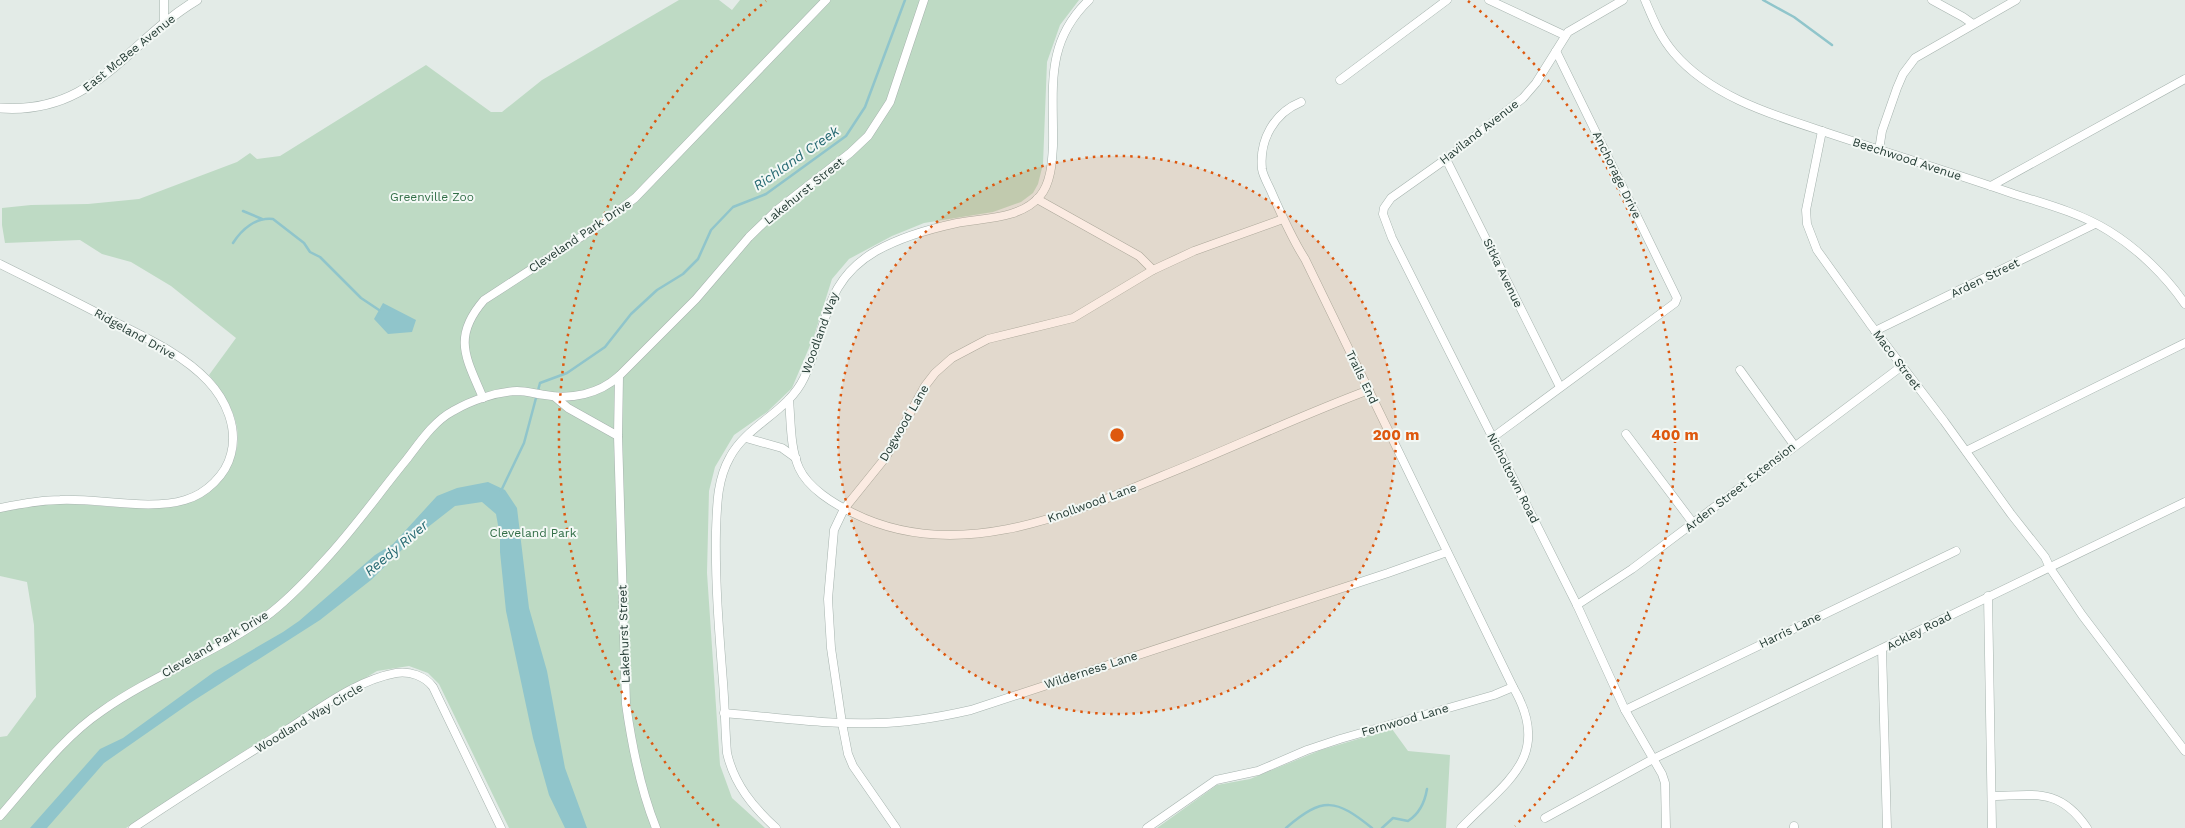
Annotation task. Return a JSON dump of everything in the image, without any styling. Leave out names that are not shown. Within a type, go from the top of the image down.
[{"type":"street","points":[[164,0],[164,24]]},
{"type":"street","name":"East McBee Avenue","points":[[0,108],[32,108],[69,98],[86,90],[164,24],[197,0]]},
{"type":"street","name":"Cleveland Park Drive","points":[[483,398],[465,356],[464,346],[470,318],[484,300],[620,211],[651,183],[826,0]]},
{"type":"street","name":"Lakehurst Street","points":[[555,397],[585,394],[609,385],[696,299],[776,210],[850,154],[868,136],[890,102],[924,0]]},
{"type":"street","points":[[1089,0],[1066,27],[1057,50],[1051,170],[1045,189],[1037,199],[1139,256],[1153,270]]},
{"type":"street","points":[[1340,80],[1447,0]]},
{"type":"street","points":[[1489,0],[1564,35],[1623,0]]},
{"type":"street","name":"Beechwood Avenue","points":[[1645,0],[1664,40],[1674,54],[1697,74],[1724,92],[1758,109],[2071,213],[2095,224],[2109,231],[2139,254],[2182,292],[2185,304]]},
{"type":"street","points":[[1932,0],[1964,16],[1973,24]]},
{"type":"street","points":[[1880,150],[1882,131],[1898,88],[1910,64],[1922,53],[2016,0]]},
{"type":"street","name":"Haviland Avenue","points":[[1391,198],[1446,159],[1522,98],[1536,83],[1564,35]]},
{"type":"street","name":"Anchorage Drive","points":[[1556,51],[1677,298],[1675,303],[1560,387]]},
{"type":"street","points":[[1991,186],[2185,79]]},
{"type":"street","name":"Trails End","points":[[1301,102],[1292,106],[1270,126],[1263,146],[1262,171],[1283,220],[1305,259],[1514,687]]},
{"type":"street","name":"Maco Street","points":[[1822,131],[1806,210],[1810,235],[1817,250],[1875,331],[2045,557],[2050,568],[2082,615],[2185,751]]},
{"type":"street","name":"Sitka Avenue","points":[[1446,159],[1560,387]]},
{"type":"street","name":"Nicholtown Road","points":[[1391,198],[1384,208],[1385,222],[1577,605],[1625,710],[1665,783],[1666,828]]},
{"type":"street","name":"Woodland Way","points":[[776,828],[743,794],[730,765],[724,713],[715,573],[718,497],[721,477],[729,459],[746,438],[789,400],[800,386],[813,359],[832,297],[847,273],[854,266],[876,251],[910,235],[958,223],[994,218],[1025,208],[1037,199]]},
{"type":"street","name":"Dogwood Lane","points":[[896,828],[853,766],[848,754],[842,723],[831,648],[828,598],[834,530],[844,509],[886,457],[925,386],[952,358],[988,339],[1073,318],[1153,270],[1194,251],[1283,220]]},
{"type":"street","name":"Arden Street","points":[[1875,331],[2095,224]]},
{"type":"street","name":"Ridgeland Drive","points":[[0,264],[136,333],[182,360],[203,376],[216,392],[230,416],[233,436],[230,459],[219,478],[201,493],[184,500],[140,504],[60,500],[0,508]]},
{"type":"street","points":[[1966,451],[2185,343]]},
{"type":"street","name":"Arden Street Extension","points":[[1577,605],[1632,569],[1794,445],[1902,366]]},
{"type":"street","points":[[1740,370],[1794,445]]},
{"type":"street","name":"Lakehurst Street","points":[[619,376],[618,436],[626,704],[630,734],[644,793],[656,828]]},
{"type":"street","points":[[1492,438],[1560,387]]},
{"type":"street","name":"Knollwood Lane","points":[[789,400],[799,469],[821,492],[844,509],[870,522],[907,532],[935,535],[976,534],[1044,521],[1085,508],[1369,390]]},
{"type":"street","name":"Cleveland Park Drive","points":[[0,816],[72,736],[101,711],[237,635],[264,618],[284,601],[326,559],[432,429],[453,411],[483,398],[508,392],[530,392],[555,397]]},
{"type":"street","points":[[555,397],[568,408],[618,436]]},
{"type":"street","points":[[1626,434],[1693,523]]},
{"type":"street","name":"Knollwood Lane","points":[[746,438],[782,448],[796,458]]},
{"type":"street","name":"Ackley Road","points":[[1545,818],[1653,759],[2185,502]]},
{"type":"street","name":"Harris Lane","points":[[1625,710],[1956,551]]},
{"type":"street","name":"Wilderness Lane","points":[[724,713],[842,723],[902,722],[971,710],[1447,552]]},
{"type":"street","points":[[1988,596],[1993,796],[1992,828]]},
{"type":"street","points":[[1882,649],[1888,828]]},
{"type":"street","name":"Woodland Way Circle","points":[[133,828],[332,701],[378,678],[397,673],[413,674],[422,677],[433,687],[501,828]]},
{"type":"street","points":[[1461,828],[1515,774],[1527,751],[1528,719],[1524,705],[1514,687]]},
{"type":"street","name":"Fernwood Lane","points":[[1147,828],[1216,780],[1258,771],[1307,750],[1340,739],[1494,695],[1514,687]]},
{"type":"street","points":[[1993,796],[2026,795],[2058,799],[2070,808],[2087,828]]},
{"type":"green space","name":"Cleveland Park","points":[[679,0],[719,0],[732,10],[740,0],[1079,0],[1060,25],[1047,62],[1043,164],[1038,184],[1033,193],[1021,202],[993,212],[924,223],[892,236],[849,259],[832,279],[814,336],[792,388],[767,412],[734,435],[715,467],[709,491],[707,573],[720,765],[732,798],[765,828],[509,828],[439,684],[428,673],[409,666],[377,671],[252,746],[126,828],[0,828],[0,737],[7,736],[36,697],[34,625],[27,582],[0,576],[0,512],[51,504],[139,508],[163,507],[185,503],[205,494],[221,480],[234,458],[238,435],[228,403],[209,375],[236,338],[171,286],[131,262],[102,254],[80,240],[5,243],[2,208],[31,205],[88,204],[139,199],[237,162],[250,153],[257,159],[280,156],[426,65],[491,112],[502,112],[542,80]]},
{"type":"green space","points":[[1392,729],[1408,751],[1450,755],[1446,828],[1157,828],[1217,785],[1250,779],[1321,750]]},
{"type":"water","points":[[383,303],[416,320],[412,332],[388,334],[374,319]]},
{"type":"water","name":"Reedy River","points":[[488,482],[505,490],[517,508],[529,608],[547,671],[565,768],[587,828],[565,828],[549,795],[533,738],[506,611],[500,536],[496,514],[482,502],[455,506],[414,538],[371,580],[320,620],[190,703],[104,763],[47,828],[30,828],[100,749],[123,738],[214,672],[299,621],[375,555],[393,544],[437,496],[457,488]]},
{"type":"waterway","name":"Richland Creek","points":[[501,491],[524,443],[540,383],[567,373],[605,347],[631,314],[657,290],[683,274],[698,259],[711,230],[733,207],[766,194],[846,136],[865,107],[905,0]]},
{"type":"waterway","points":[[1763,0],[1794,17],[1832,45]]},
{"type":"waterway","points":[[243,211],[262,219]]},
{"type":"waterway","points":[[233,243],[250,225],[261,220],[273,219],[304,243],[310,252],[320,257],[361,298],[379,310]]},
{"type":"waterway","points":[[1382,828],[1393,818],[1408,821],[1412,818],[1421,807],[1427,789]]},
{"type":"waterway","points":[[1286,828],[1310,810],[1329,805],[1349,811],[1372,828]]},
{"type":"park label","name":"Greenville Zoo","points":[[432,197]]}]
